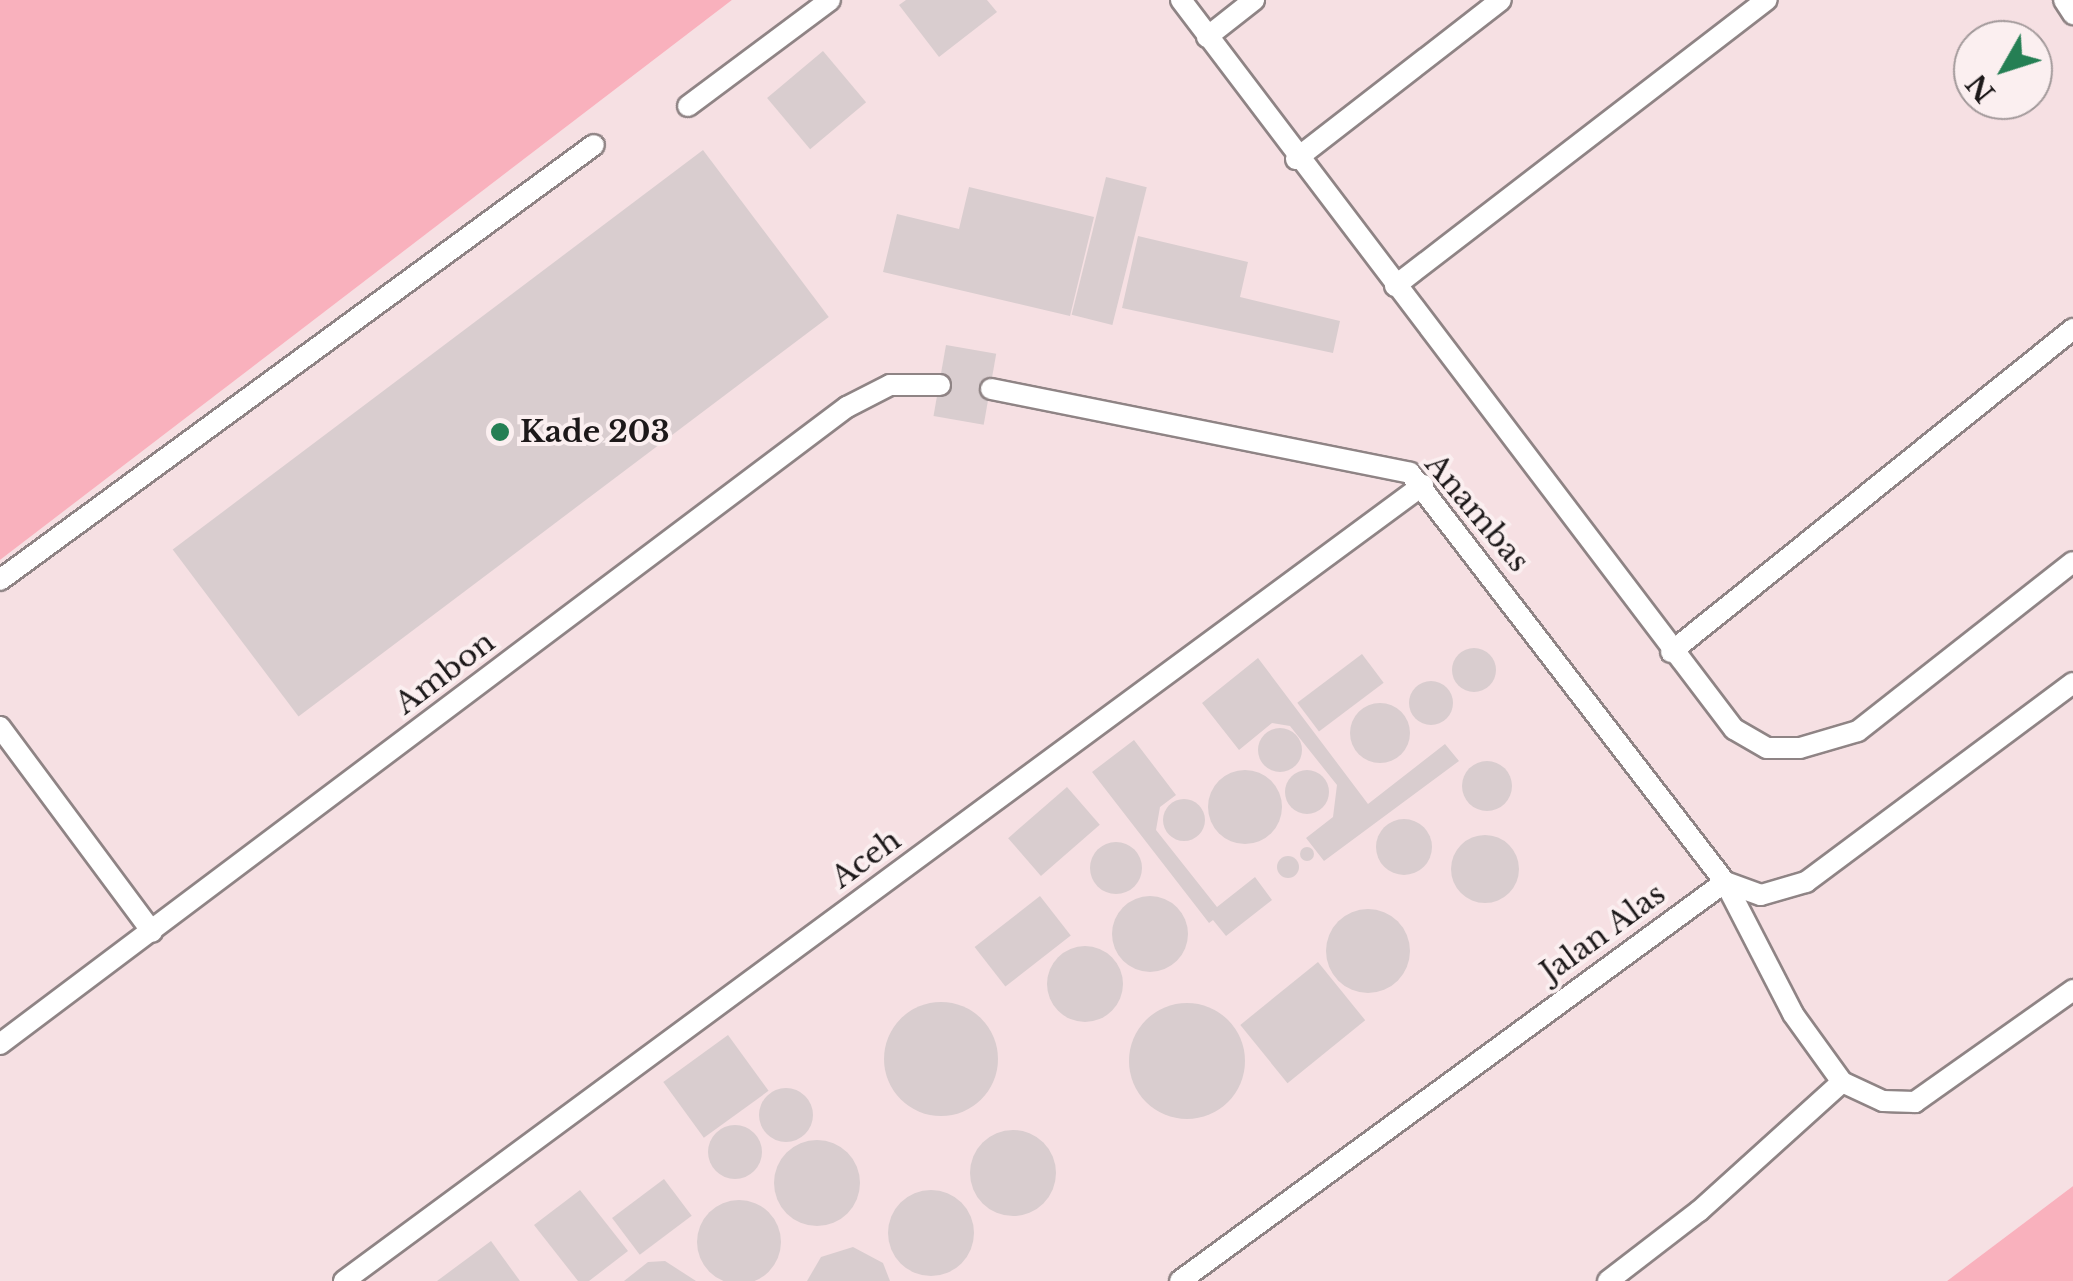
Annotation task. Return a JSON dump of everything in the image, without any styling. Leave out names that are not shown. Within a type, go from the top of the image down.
[{"type":"lane","points":[[688,106],[830,0]]},
{"type":"lane","points":[[1181,0],[1296,159],[1671,652],[1734,729],[1767,748],[1800,748],[1858,731],[2073,562]]},
{"type":"lane","points":[[1207,36],[1254,0]]},
{"type":"lane","points":[[1296,159],[1502,0]]},
{"type":"lane","points":[[1395,286],[1767,0]]},
{"type":"lane","points":[[2064,0],[2073,14]]},
{"type":"lane","points":[[0,580],[594,144]]},
{"type":"lane","points":[[1671,652],[2073,329]]},
{"type":"lane","name":"Ambon","points":[[0,1044],[847,407],[890,386],[940,384]]},
{"type":"lane","name":"Anambas","points":[[990,390],[1397,465],[1423,485],[1725,882],[1793,1014],[1842,1082]]},
{"type":"lane","name":"Aceh","points":[[344,1281],[1423,485]]},
{"type":"lane","points":[[1725,882],[1760,895],[1806,882],[2073,682]]},
{"type":"lane","points":[[0,727],[152,932]]},
{"type":"lane","name":"Jalan Alas","points":[[1180,1281],[1725,882]]},
{"type":"lane","points":[[1608,1281],[1699,1210],[1842,1082],[1883,1100],[1915,1102],[2073,990]]},
{"type":"shaded area","points":[[0,0],[732,0],[0,560]]},
{"type":"shaded area","points":[[732,0],[2073,0],[2073,1186],[1947,1281],[0,1281],[0,560]]},
{"type":"shaded area","points":[[2073,1186],[2073,1281],[1947,1281]]},
{"type":"building","points":[[906,0],[987,0],[997,12],[939,57],[899,5]]},
{"type":"building","points":[[823,51],[866,102],[810,149],[767,98]]},
{"type":"building","name":"Kade 203","points":[[703,150],[829,317],[298,717],[173,550]]},
{"type":"building","points":[[1106,177],[1147,187],[1112,325],[1072,315]]},
{"type":"building","points":[[969,187],[1094,217],[1070,316],[883,272],[897,214],[959,229]]},
{"type":"building","points":[[1138,236],[1248,262],[1240,297],[1340,321],[1333,353],[1122,308]]},
{"type":"building","points":[[946,345],[996,354],[984,425],[933,416]]},
{"type":"building","points":[[1474,648],[1490,654],[1496,670],[1490,686],[1474,692],[1458,686],[1452,670],[1458,654]]},
{"type":"building","points":[[1362,654],[1384,683],[1319,731],[1297,703]]},
{"type":"building","points":[[1258,658],[1368,804],[1445,744],[1459,761],[1324,861],[1306,838],[1333,817],[1337,785],[1290,726],[1272,723],[1239,750],[1202,703]]},
{"type":"building","points":[[1431,681],[1447,687],[1453,703],[1447,719],[1431,725],[1415,719],[1409,703],[1415,687]]},
{"type":"building","points":[[1380,703],[1401,712],[1410,733],[1401,754],[1380,763],[1359,754],[1350,733],[1359,712]]},
{"type":"building","points":[[1280,728],[1295,735],[1302,750],[1295,765],[1280,772],[1265,765],[1258,750],[1265,735]]},
{"type":"building","points":[[1134,740],[1176,795],[1160,807],[1156,830],[1217,907],[1255,877],[1272,900],[1226,936],[1213,920],[1209,923],[1092,772]]},
{"type":"building","points":[[1487,761],[1505,768],[1512,786],[1505,804],[1487,811],[1469,804],[1462,786],[1469,768]]},
{"type":"building","points":[[1245,770],[1271,781],[1282,807],[1271,833],[1245,844],[1219,833],[1208,807],[1219,781]]},
{"type":"building","points":[[1307,770],[1322,777],[1329,792],[1322,807],[1307,814],[1292,807],[1285,792],[1292,777]]},
{"type":"building","points":[[1067,787],[1100,825],[1041,876],[1008,838]]},
{"type":"building","points":[[1184,799],[1199,805],[1205,820],[1199,835],[1184,841],[1169,835],[1163,820],[1169,805]]},
{"type":"building","points":[[1404,819],[1424,827],[1432,847],[1424,867],[1404,875],[1384,867],[1376,847],[1384,827]]},
{"type":"building","points":[[1485,835],[1498,837],[1509,845],[1517,856],[1517,882],[1509,893],[1498,901],[1485,903],[1472,901],[1461,893],[1453,882],[1451,869],[1453,856],[1461,845],[1472,837]]},
{"type":"building","points":[[1116,842],[1135,849],[1142,868],[1135,887],[1116,894],[1097,887],[1090,868],[1097,849]]},
{"type":"building","points":[[1307,847],[1314,854],[1307,861],[1300,854]]},
{"type":"building","points":[[1288,856],[1296,859],[1296,875],[1288,878],[1280,875],[1277,867],[1280,859]]},
{"type":"building","points":[[1040,896],[1071,935],[1005,987],[975,947]]},
{"type":"building","points":[[1150,896],[1177,907],[1188,934],[1177,961],[1150,972],[1123,961],[1112,934],[1123,907]]},
{"type":"building","points":[[1368,909],[1384,912],[1398,921],[1407,935],[1407,967],[1398,981],[1384,990],[1368,993],[1352,990],[1338,981],[1329,967],[1326,951],[1329,935],[1338,921],[1352,912]]},
{"type":"building","points":[[1085,946],[1112,957],[1123,984],[1112,1011],[1085,1022],[1058,1011],[1047,984],[1058,957]]},
{"type":"building","points":[[1318,962],[1365,1020],[1287,1083],[1240,1025]]},
{"type":"building","points":[[941,1002],[963,1006],[982,1018],[994,1037],[998,1059],[994,1081],[982,1100],[963,1112],[941,1116],[919,1112],[900,1100],[888,1081],[884,1059],[888,1037],[900,1018],[919,1006]]},
{"type":"building","points":[[1187,1003],[1209,1007],[1228,1020],[1241,1039],[1245,1061],[1241,1083],[1228,1102],[1209,1115],[1187,1119],[1165,1115],[1146,1102],[1133,1083],[1129,1061],[1133,1039],[1146,1020],[1165,1007]]},
{"type":"building","points":[[728,1035],[769,1091],[704,1138],[663,1082]]},
{"type":"building","points":[[786,1088],[805,1096],[813,1115],[805,1134],[786,1142],[767,1134],[759,1115],[767,1096]]},
{"type":"building","points":[[735,1125],[754,1133],[762,1152],[754,1171],[735,1179],[716,1171],[708,1152],[716,1133]]},
{"type":"building","points":[[1013,1130],[1037,1137],[1049,1149],[1056,1173],[1049,1197],[1037,1209],[1013,1216],[989,1209],[977,1197],[970,1173],[977,1149],[989,1137]]},
{"type":"building","points":[[817,1140],[841,1147],[853,1159],[860,1183],[853,1207],[841,1219],[817,1226],[793,1219],[781,1207],[774,1183],[781,1159],[793,1147]]},
{"type":"building","points":[[664,1179],[692,1216],[640,1255],[612,1218]]},
{"type":"building","points":[[580,1190],[628,1251],[589,1281],[578,1281],[534,1225]]},
{"type":"building","points":[[931,1190],[955,1197],[967,1209],[974,1233],[967,1257],[955,1269],[931,1276],[907,1269],[895,1257],[888,1233],[895,1209],[907,1197]]},
{"type":"building","points":[[739,1200],[755,1203],[769,1212],[778,1226],[778,1258],[769,1272],[755,1281],[739,1284],[723,1281],[709,1272],[700,1258],[697,1242],[700,1226],[709,1212],[723,1203]]},
{"type":"building","points":[[491,1241],[520,1281],[437,1281]]},
{"type":"building","points":[[853,1247],[883,1263],[890,1281],[807,1281],[821,1257]]},
{"type":"building","points":[[665,1261],[696,1281],[624,1281],[648,1262]]},
{"type":"place","name":"Kade 203","points":[[500,432]]}]
